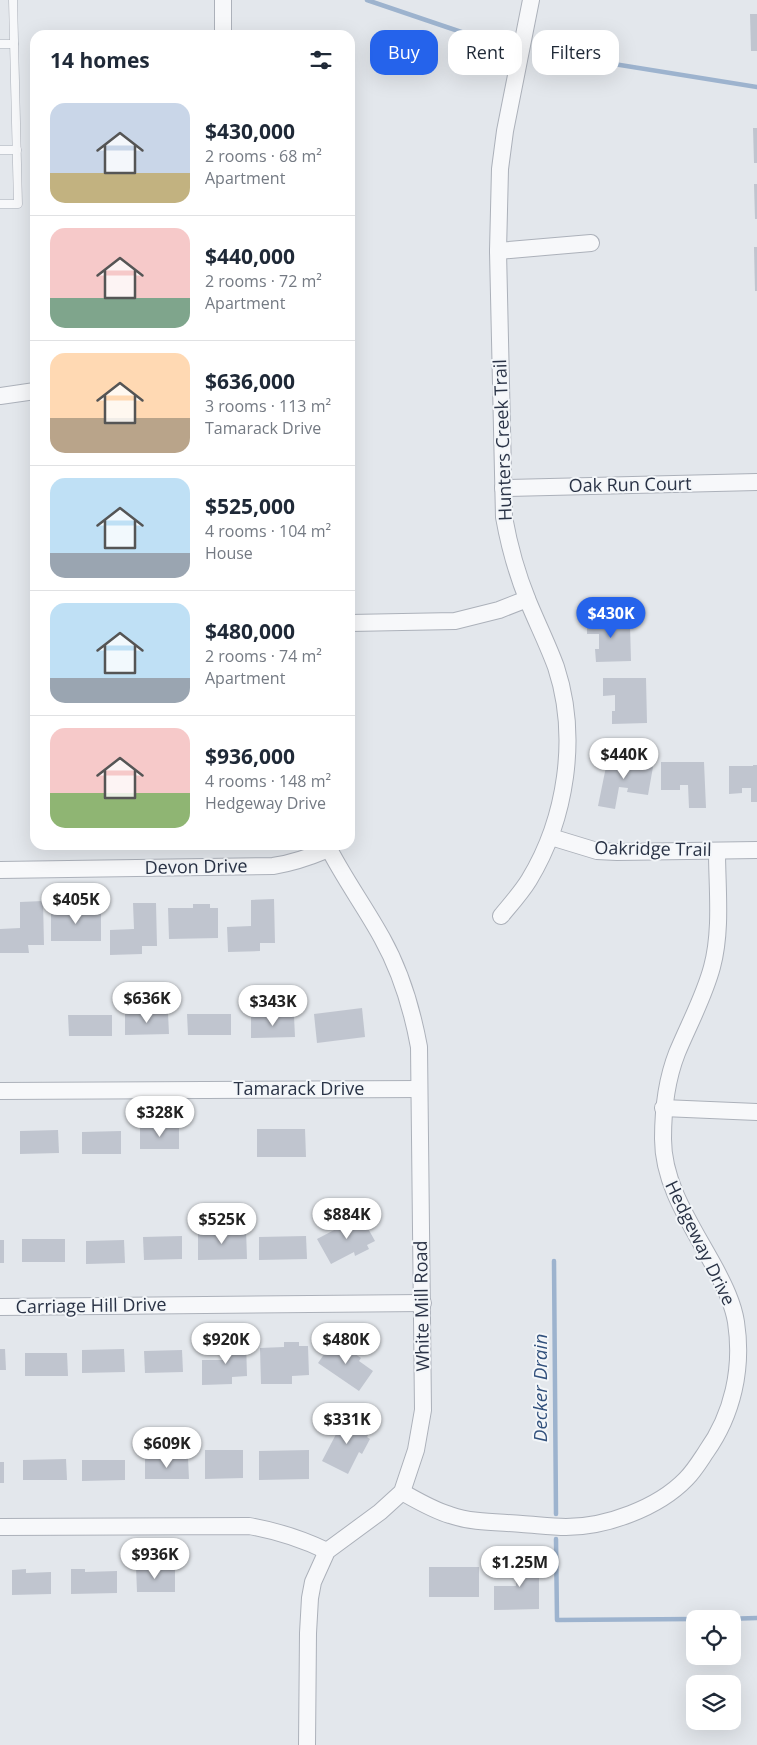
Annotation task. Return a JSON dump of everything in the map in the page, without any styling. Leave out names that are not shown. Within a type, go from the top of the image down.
[{"type":"street","points":[[223,0],[223,30]]},
{"type":"street","name":"Hunters Creek Trail","points":[[501,916],[528,881],[551,838],[567,763],[566,717],[556,668],[527,599],[507,536],[504,517],[498,251],[500,169],[505,131],[531,0]]},
{"type":"street","points":[[498,251],[590,243]]},
{"type":"street","points":[[0,396],[30,392]]},
{"type":"street","name":"Oak Run Court","points":[[503,488],[757,482]]},
{"type":"street","points":[[355,623],[454,621],[499,610],[527,599]]},
{"type":"street","name":"Oakridge Trail","points":[[551,838],[597,851],[757,850]]},
{"type":"street","name":"Devon Drive","points":[[0,870],[273,866],[307,859],[323,850]]},
{"type":"street","name":"White Mill Road","points":[[307,1745],[310,1598],[317,1570],[327,1551],[380,1512],[402,1492],[416,1450],[423,1410],[419,1089],[418,1047],[414,1020],[401,978],[382,939],[330,850]]},
{"type":"street","name":"Hedgeway Drive","points":[[402,1492],[428,1507],[463,1519],[567,1527],[616,1519],[668,1494],[686,1479],[716,1438],[726,1418],[734,1394],[738,1353],[736,1320],[724,1284],[672,1188],[665,1166],[663,1142],[663,1108],[670,1074],[677,1053],[703,996],[715,956],[717,850]]},
{"type":"street","name":"Tamarack Drive","points":[[0,1090],[419,1089]]},
{"type":"street","points":[[663,1108],[757,1112]]},
{"type":"street","name":"Carriage Hill Drive","points":[[0,1307],[423,1303]]},
{"type":"street","points":[[0,1527],[249,1526],[284,1532],[306,1540],[327,1551]]},
{"type":"lane","points":[[0,204],[18,204],[13,0]]},
{"type":"lane","points":[[0,44],[14,44]]},
{"type":"lane","points":[[0,150],[17,150]]},
{"type":"building","points":[[750,14],[757,14],[757,51],[751,51]]},
{"type":"building","points":[[753,128],[757,128],[757,163],[754,163]]},
{"type":"building","points":[[754,184],[757,184],[757,219],[755,219]]},
{"type":"building","points":[[754,247],[757,247],[757,291],[755,291]]},
{"type":"building","points":[[621,616],[621,626],[630,625],[631,661],[596,662],[595,649],[599,649],[599,634],[587,634],[587,617]]},
{"type":"building","points":[[603,678],[646,678],[647,723],[612,724],[612,711],[615,711],[615,695],[603,696]]},
{"type":"building","points":[[608,757],[653,767],[648,795],[627,792],[628,788],[619,787],[615,809],[598,806]]},
{"type":"building","points":[[661,762],[704,762],[706,808],[689,808],[688,785],[680,785],[680,790],[661,790]]},
{"type":"building","points":[[757,765],[757,802],[751,802],[751,788],[742,788],[742,793],[729,794],[729,766]]},
{"type":"building","points":[[274,899],[275,943],[260,943],[260,951],[228,952],[227,927],[251,926],[251,900]]},
{"type":"building","points":[[43,901],[44,945],[28,945],[29,953],[0,953],[0,929],[20,928],[20,902]]},
{"type":"building","points":[[133,903],[156,903],[157,946],[142,946],[142,954],[110,955],[110,930],[134,929]]},
{"type":"building","points":[[193,904],[210,904],[210,908],[218,908],[218,938],[169,939],[168,908],[193,908]]},
{"type":"building","points":[[76,907],[92,907],[92,911],[101,911],[101,941],[51,941],[51,911],[76,911]]},
{"type":"building","points":[[362,1008],[365,1037],[317,1043],[314,1014]]},
{"type":"building","points":[[168,1013],[169,1034],[125,1035],[125,1014]]},
{"type":"building","points":[[187,1014],[231,1014],[231,1035],[188,1035]]},
{"type":"building","points":[[68,1015],[112,1015],[112,1036],[69,1036]]},
{"type":"building","points":[[294,1016],[295,1037],[251,1038],[251,1017]]},
{"type":"building","points":[[179,1126],[179,1149],[140,1149],[140,1127]]},
{"type":"building","points":[[257,1129],[305,1129],[306,1157],[257,1157]]},
{"type":"building","points":[[58,1130],[59,1153],[20,1154],[20,1131]]},
{"type":"building","points":[[121,1131],[121,1154],[82,1154],[82,1132]]},
{"type":"building","points":[[361,1216],[375,1241],[367,1245],[369,1249],[355,1256],[354,1252],[331,1264],[317,1239]]},
{"type":"building","points":[[246,1229],[247,1259],[198,1260],[198,1230]]},
{"type":"building","points":[[182,1236],[182,1259],[144,1260],[143,1237]]},
{"type":"building","points":[[306,1236],[307,1259],[259,1260],[259,1237]]},
{"type":"building","points":[[22,1239],[65,1239],[65,1262],[22,1262]]},
{"type":"building","points":[[0,1240],[4,1240],[4,1263],[0,1263]]},
{"type":"building","points":[[124,1240],[125,1263],[86,1264],[86,1241]]},
{"type":"building","points":[[334,1340],[361,1358],[359,1361],[373,1371],[359,1391],[318,1363]]},
{"type":"building","points":[[246,1341],[247,1376],[232,1377],[232,1384],[202,1385],[202,1360],[224,1360],[224,1342]]},
{"type":"building","points":[[284,1342],[299,1342],[299,1346],[308,1346],[309,1375],[292,1376],[292,1384],[261,1384],[260,1348],[284,1347]]},
{"type":"building","points":[[0,1349],[5,1349],[6,1370],[0,1370]]},
{"type":"building","points":[[124,1349],[125,1372],[82,1373],[82,1350]]},
{"type":"building","points":[[182,1350],[183,1372],[145,1373],[144,1351]]},
{"type":"building","points":[[25,1353],[67,1353],[68,1376],[25,1376]]},
{"type":"building","points":[[345,1417],[371,1430],[367,1437],[370,1439],[362,1454],[359,1452],[348,1474],[322,1461]]},
{"type":"building","points":[[205,1450],[243,1450],[243,1478],[205,1479]]},
{"type":"building","points":[[309,1450],[309,1479],[259,1480],[259,1451]]},
{"type":"building","points":[[145,1458],[188,1458],[189,1479],[145,1479]]},
{"type":"building","points":[[66,1459],[67,1480],[23,1480],[23,1460]]},
{"type":"building","points":[[82,1460],[125,1460],[125,1480],[82,1481]]},
{"type":"building","points":[[0,1462],[4,1462],[4,1483],[0,1483]]},
{"type":"building","points":[[516,1559],[539,1559],[539,1609],[494,1610],[494,1586],[516,1586]]},
{"type":"building","points":[[136,1567],[150,1567],[150,1570],[175,1570],[175,1592],[137,1592]]},
{"type":"building","points":[[429,1567],[479,1567],[479,1597],[429,1597]]},
{"type":"building","points":[[26,1569],[26,1573],[51,1572],[51,1594],[12,1595],[12,1570]]},
{"type":"building","points":[[71,1569],[85,1569],[85,1572],[117,1571],[117,1593],[71,1594]]},
{"type":"waterway","points":[[367,0],[455,30]]},
{"type":"waterway","points":[[619,65],[757,87]]},
{"type":"waterway","name":"Decker Drain","points":[[554,1261],[556,1514]]},
{"type":"waterway","name":"Decker Drain","points":[[556,1539],[557,1620],[686,1619]]},
{"type":"waterway","name":"Decker Drain","points":[[741,1618],[757,1618]]}]
